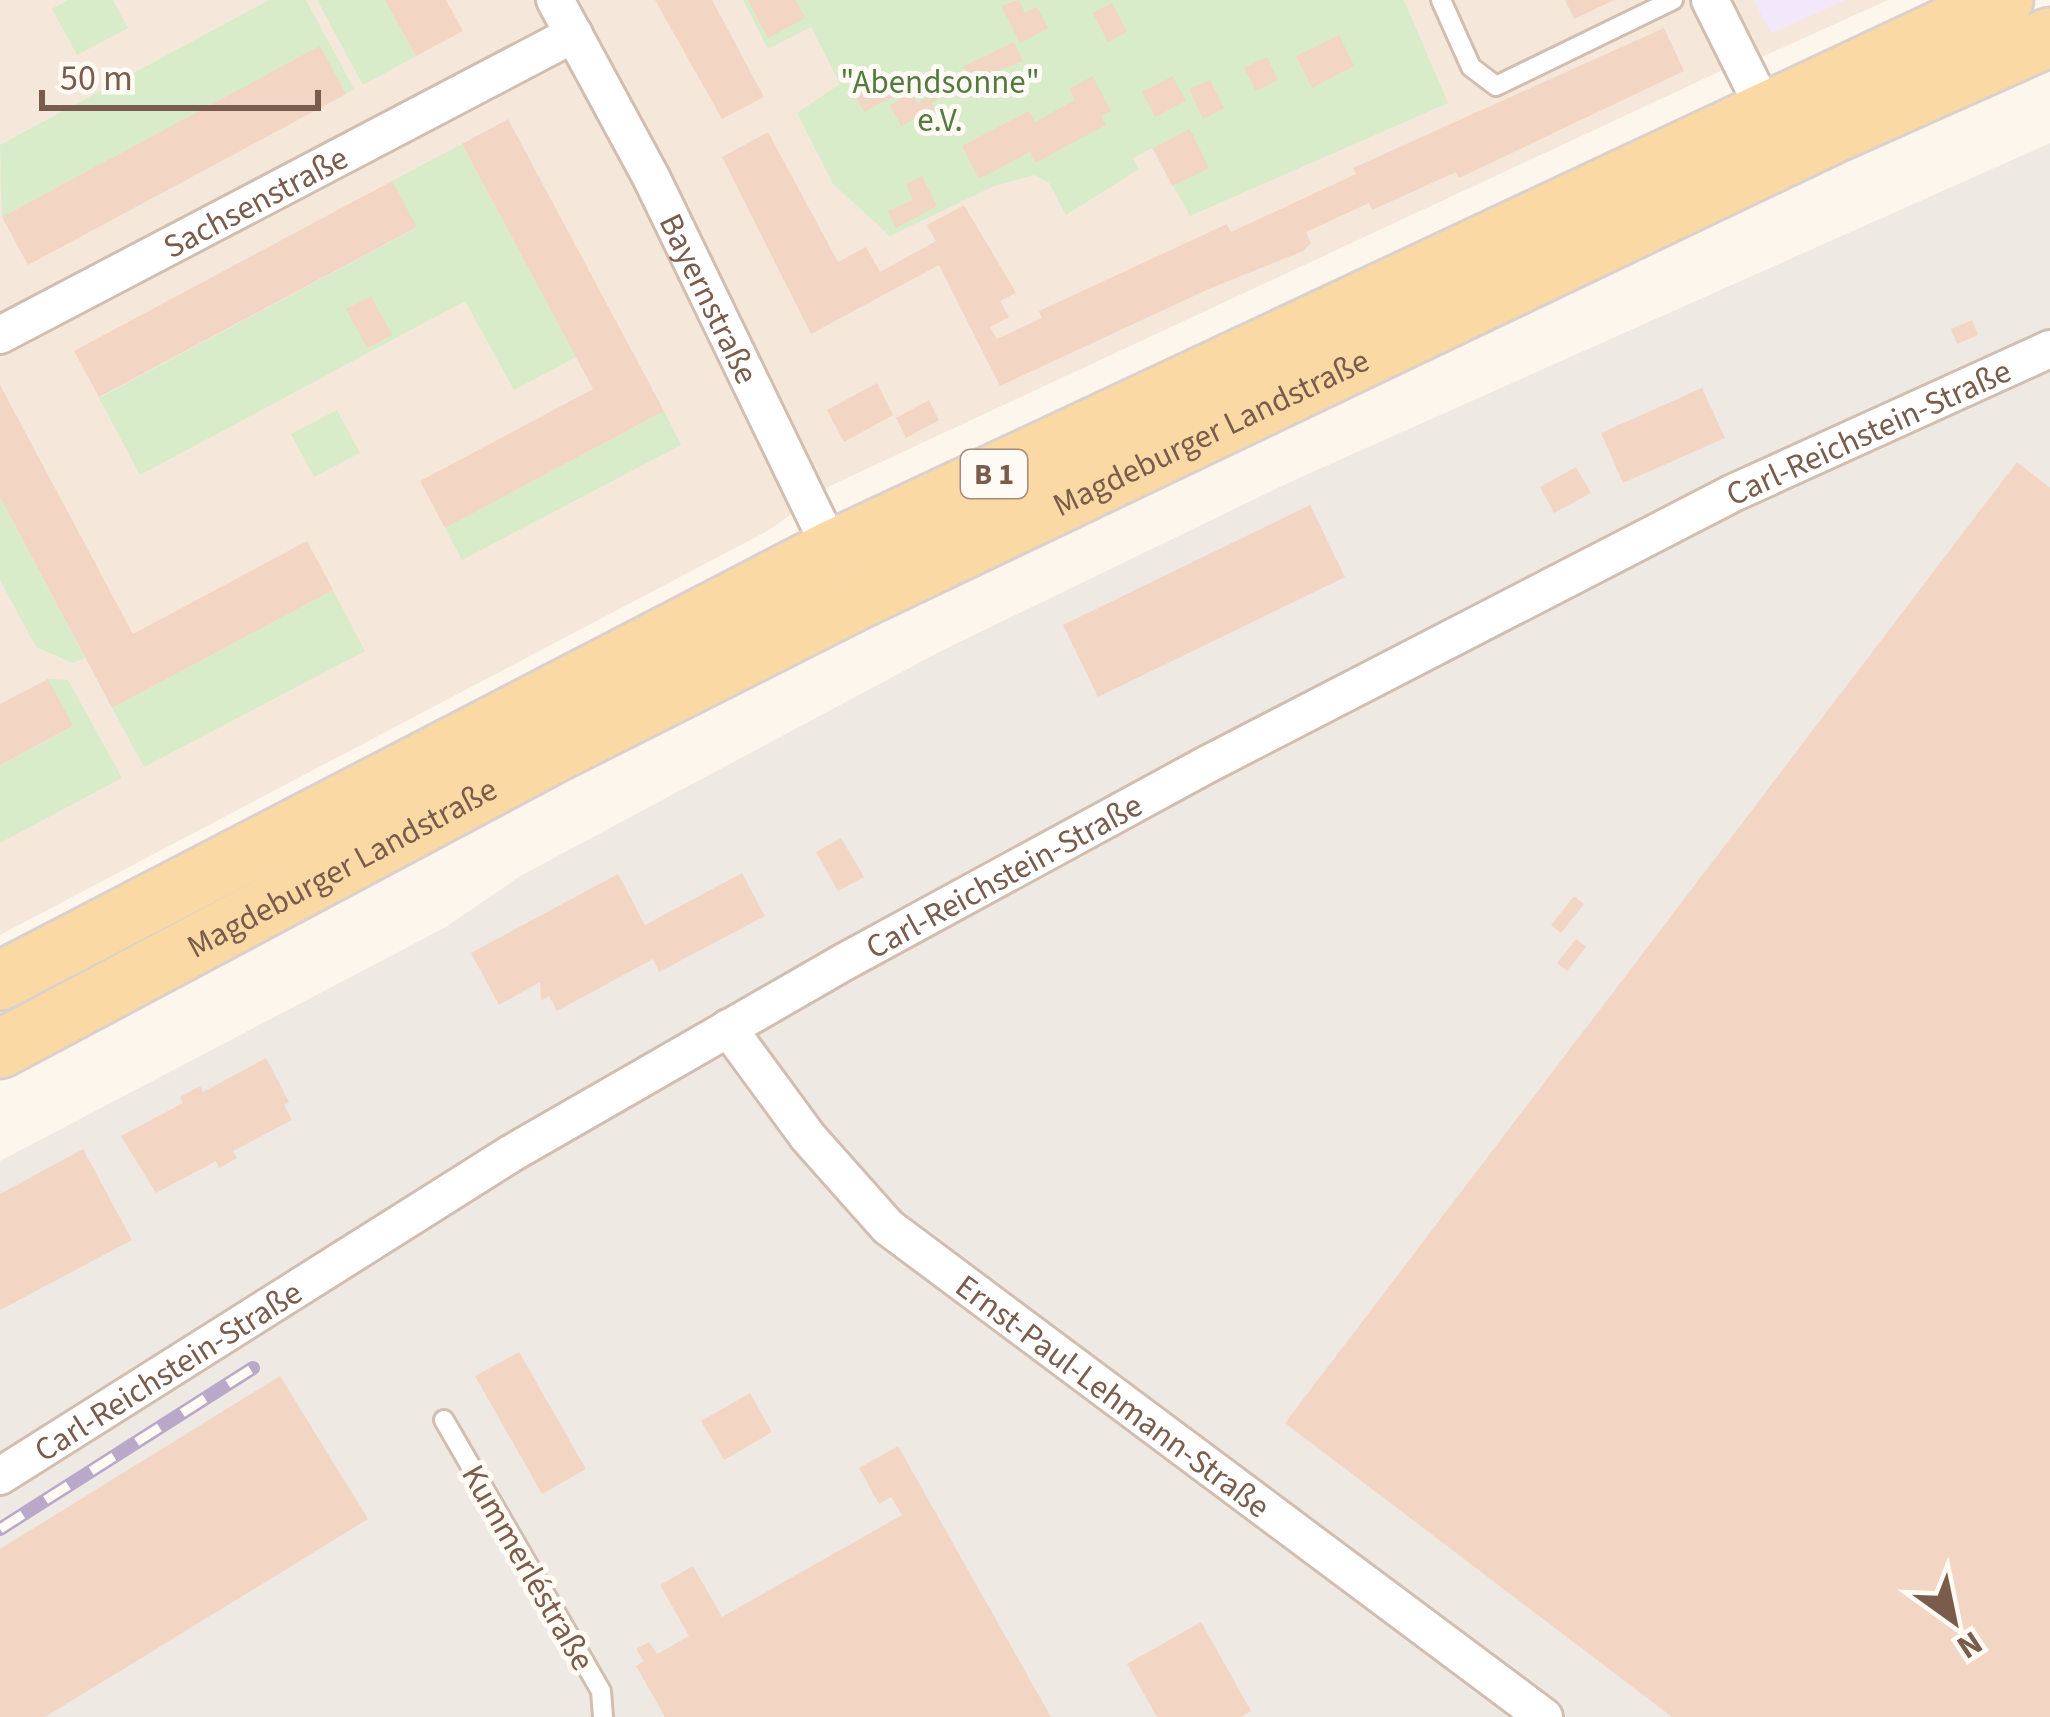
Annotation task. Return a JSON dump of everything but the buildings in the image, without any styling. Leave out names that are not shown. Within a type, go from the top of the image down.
[{"type":"main road","name":"Magdeburger Landstraße","points":[[0,981],[831,550],[2005,0]]},
{"type":"main road","name":"Magdeburger Landstraße","points":[[0,1049],[553,754],[858,600],[1850,126],[2050,37]]},
{"type":"street","name":"Bayernstraße","points":[[556,0],[651,177],[858,600]]},
{"type":"street","points":[[1710,0],[1765,110]]},
{"type":"street","name":"Sachsenstraße","points":[[0,335],[574,34]]},
{"type":"street","name":"Carl-Reichstein-Straße","points":[[0,1476],[512,1153],[728,1028],[1186,776],[1733,493],[2050,350]]},
{"type":"street","name":"Ernst-Paul-Lehmann-Straße","points":[[728,1028],[808,1137],[888,1227],[1544,1717]]},
{"type":"lane","points":[[1441,0],[1471,67],[1496,86],[1673,0]]},
{"type":"lane","name":"Kummerléstraße","points":[[444,1420],[601,1691],[603,1717]]},
{"type":"shaded area","points":[[0,0],[1691,0],[1725,69],[832,485],[769,530],[0,935]]},
{"type":"shaded area","points":[[1733,0],[1888,0],[1762,57]]},
{"type":"shaded area","points":[[1754,0],[1846,0],[1771,33]]},
{"type":"shaded area","points":[[2050,143],[2050,1717],[0,1717],[0,1161],[444,928],[522,875],[943,650],[1290,482]]},
{"type":"green space","points":[[68,0],[113,0],[128,28],[77,55],[52,9]]},
{"type":"green space","points":[[269,0],[306,0],[354,89],[346,94],[320,47],[2,217],[0,145]]},
{"type":"green space","points":[[317,0],[385,0],[416,56],[363,85]]},
{"type":"green space","name":"\"Abendsonne\" e.V.","points":[[743,0],[1404,0],[1448,103],[1190,216],[1152,148],[1133,158],[1139,169],[1066,215],[1049,183],[1034,175],[994,186],[890,236],[833,184],[797,113],[840,84],[811,27],[768,49]]},
{"type":"green space","points":[[462,144],[576,357],[514,390],[465,301],[140,475],[99,398],[416,228],[392,181]]},
{"type":"green space","points":[[337,410],[360,453],[314,477],[291,434]]},
{"type":"green space","points":[[664,411],[681,445],[462,560],[445,528]]},
{"type":"green space","points":[[0,497],[85,658],[73,663],[36,647],[0,580]]},
{"type":"green space","points":[[333,590],[365,651],[144,767],[112,708]]},
{"type":"green space","points":[[48,679],[68,680],[122,778],[0,843],[0,765],[72,727]]},
{"type":"railway","points":[[0,1529],[253,1368]]}]
